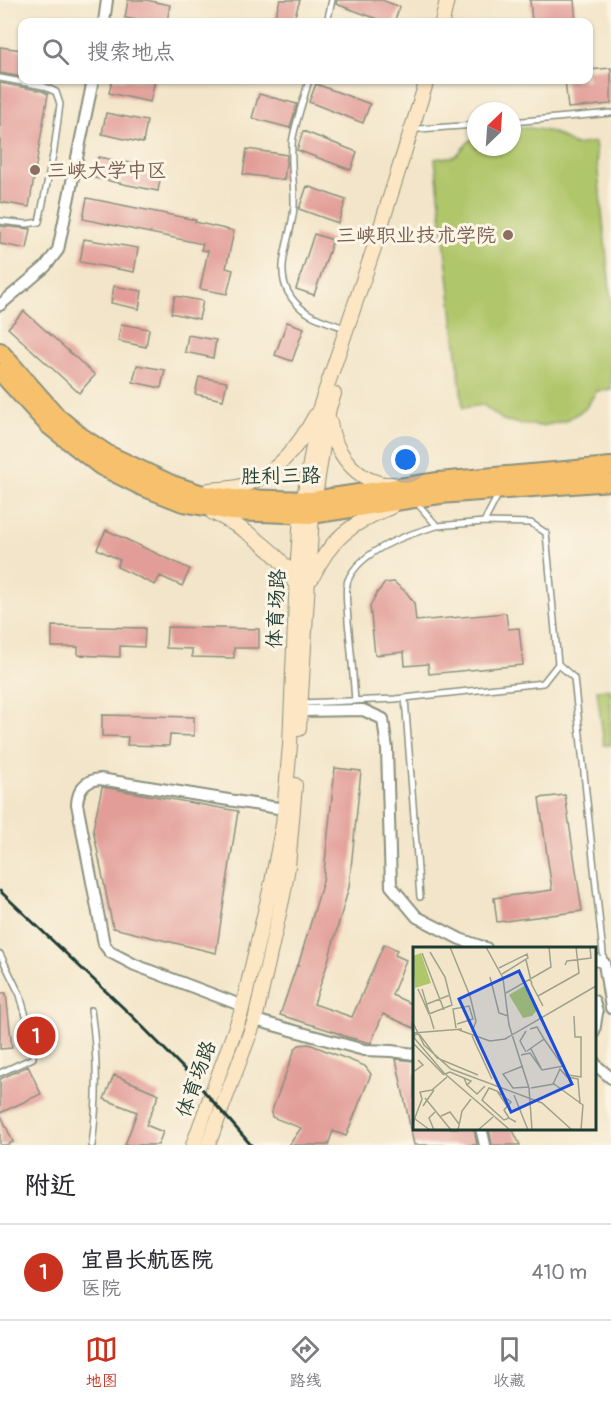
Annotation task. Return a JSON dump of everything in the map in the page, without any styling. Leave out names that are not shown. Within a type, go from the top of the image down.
[{"type":"main road","points":[[443,18],[447,0]]},
{"type":"main road","points":[[449,18],[454,0]]},
{"type":"main road","name":"体育场路","points":[[193,1145],[243,1006],[283,824],[308,507],[324,407],[346,328],[426,84]]},
{"type":"main road","name":"体育场路","points":[[324,407],[433,84]]},
{"type":"main road","name":"胜利三路","points":[[0,351],[58,417],[81,436],[108,454],[172,484],[195,498]]},
{"type":"main road","name":"胜利三路","points":[[0,372],[49,426],[100,466],[142,487],[183,502],[195,498],[233,498],[308,507],[408,495],[440,495],[611,482]]},
{"type":"main road","points":[[324,407],[333,437],[340,452],[350,464],[363,475],[408,495]]},
{"type":"main road","points":[[195,498],[241,486],[260,478],[293,450],[324,407]]},
{"type":"main road","name":"胜利三路","points":[[408,495],[438,481],[611,466]]},
{"type":"main road","points":[[195,498],[249,534],[285,565],[302,585],[336,540],[355,523],[408,495]]},
{"type":"main road","name":"体育场路","points":[[208,1145],[255,1020],[288,867],[301,707],[302,585]]},
{"type":"street","points":[[105,18],[107,0]]},
{"type":"street","points":[[0,305],[45,267],[58,250],[92,84]]},
{"type":"street","points":[[301,707],[363,710],[383,719],[387,749],[391,886],[417,917],[460,939],[483,947]]},
{"type":"street","points":[[243,1006],[135,965],[110,952],[104,944],[76,804],[78,795],[86,783],[100,779],[284,809]]},
{"type":"street","points":[[599,961],[611,1008]]},
{"type":"street","points":[[255,1020],[364,1050],[413,1054]]},
{"type":"street","points":[[596,1065],[611,1078]]},
{"type":"street","points":[[481,1130],[485,1145]]},
{"type":"lane","points":[[328,18],[332,0]]},
{"type":"lane","points":[[0,78],[18,81]]},
{"type":"lane","points":[[0,221],[27,224],[39,222],[54,150],[60,104],[56,92],[32,84]]},
{"type":"lane","points":[[308,84],[293,139],[294,206],[283,267],[283,281],[292,298],[306,313],[346,328]]},
{"type":"lane","points":[[521,121],[611,113]]},
{"type":"lane","points":[[419,129],[467,126]]},
{"type":"lane","points":[[484,522],[500,491]]},
{"type":"lane","points":[[408,495],[437,526]]},
{"type":"lane","points":[[355,701],[347,581],[360,563],[384,546],[407,535],[437,526],[484,522],[531,523],[546,533],[558,663],[574,678],[599,961]]},
{"type":"lane","points":[[301,707],[543,683],[558,663]]},
{"type":"lane","points":[[405,698],[420,897]]},
{"type":"lane","points":[[0,954],[20,995],[30,1030],[33,1058],[0,1073]]},
{"type":"lane","points":[[91,1010],[95,1037],[97,1089],[92,1145]]},
{"type":"green space","points":[[521,128],[552,132],[575,145],[595,142],[611,299],[611,389],[597,391],[585,409],[565,421],[542,426],[521,424],[503,420],[483,405],[463,408],[435,159],[456,156],[467,143],[467,156],[521,156]]},
{"type":"green space","points":[[611,689],[611,745],[604,745],[597,690]]},
{"type":"building","points":[[128,0],[146,0],[170,5],[168,18],[125,18]]},
{"type":"building","points":[[280,0],[300,0],[294,18],[274,18]]},
{"type":"building","points":[[337,0],[382,0],[400,7],[396,18],[375,18],[336,4]]},
{"type":"building","points":[[530,0],[574,0],[576,18],[532,18]]},
{"type":"building","points":[[0,47],[18,49],[18,76],[0,73]]},
{"type":"building","points":[[611,68],[611,104],[568,108],[565,84],[593,84],[593,70]]},
{"type":"building","points":[[0,83],[48,94],[29,207],[0,202]]},
{"type":"building","points":[[111,84],[154,84],[150,102],[109,93]]},
{"type":"building","points":[[316,84],[370,104],[363,123],[309,102]]},
{"type":"building","points":[[259,94],[297,104],[290,128],[252,118]]},
{"type":"building","points":[[106,113],[147,121],[143,143],[102,134]]},
{"type":"building","points":[[303,131],[357,152],[351,170],[297,150]]},
{"type":"building","points":[[247,149],[287,155],[284,180],[243,174]]},
{"type":"building","points":[[98,157],[162,169],[158,191],[94,178]]},
{"type":"building","points":[[307,186],[346,200],[338,223],[299,209]]},
{"type":"building","points":[[87,198],[196,220],[195,222],[234,231],[226,268],[233,270],[227,294],[200,289],[208,251],[201,250],[203,244],[83,219]]},
{"type":"building","points":[[0,226],[31,229],[27,249],[0,244]]},
{"type":"building","points":[[314,234],[333,240],[314,295],[296,289]]},
{"type":"building","points":[[84,239],[138,248],[134,272],[80,262]]},
{"type":"building","points":[[114,286],[142,291],[139,309],[111,303]]},
{"type":"building","points":[[175,296],[203,301],[199,319],[171,313]]},
{"type":"building","points":[[24,311],[95,375],[79,393],[8,328]]},
{"type":"building","points":[[287,322],[304,328],[292,361],[275,355]]},
{"type":"building","points":[[121,324],[149,329],[146,347],[118,341]]},
{"type":"building","points":[[188,335],[216,340],[213,358],[185,352]]},
{"type":"building","points":[[137,365],[165,370],[161,388],[133,382]]},
{"type":"building","points":[[199,377],[227,382],[223,400],[195,394]]},
{"type":"building","points":[[106,530],[190,569],[182,586],[160,576],[155,585],[117,567],[120,560],[97,549]]},
{"type":"building","points":[[394,582],[407,593],[414,603],[416,621],[506,613],[508,629],[519,628],[523,665],[429,674],[428,664],[405,666],[404,652],[375,655],[370,606],[385,583]]},
{"type":"building","points":[[52,626],[145,628],[144,647],[120,646],[120,657],[78,655],[78,647],[52,647]]},
{"type":"building","points":[[167,627],[259,629],[259,648],[234,648],[234,658],[192,657],[192,649],[166,648]]},
{"type":"building","points":[[102,715],[194,717],[194,736],[170,735],[169,746],[127,745],[128,737],[102,736]]},
{"type":"building","points":[[335,768],[361,771],[349,887],[314,1004],[352,1017],[384,944],[397,950],[395,955],[406,960],[392,995],[413,1005],[413,1028],[383,1014],[371,1043],[280,1015],[298,966],[323,881]]},
{"type":"building","points":[[102,787],[238,811],[216,953],[113,928],[93,829]]},
{"type":"building","points":[[565,795],[582,911],[497,922],[494,898],[552,890],[539,798]]},
{"type":"building","points":[[0,993],[6,993],[12,1048],[0,1049]]},
{"type":"building","points":[[309,1044],[365,1066],[371,1074],[346,1136],[333,1131],[328,1145],[289,1145],[301,1128],[272,1117],[271,1113],[295,1049],[299,1045]]},
{"type":"building","points":[[396,1059],[413,1061],[413,1130],[474,1130],[477,1145],[414,1145]]},
{"type":"building","points":[[28,1066],[41,1094],[0,1113],[0,1079]]},
{"type":"building","points":[[114,1075],[159,1094],[146,1125],[163,1132],[158,1145],[125,1145],[137,1112],[104,1099]]},
{"type":"building","points":[[0,1113],[13,1142],[6,1145],[0,1145]]},
{"type":"building","points":[[489,1130],[513,1130],[520,1145],[492,1145]]},
{"type":"railway","points":[[0,891],[133,1017],[189,1074],[251,1145]]},
{"type":"place","name":"三峡大学中区","points":[[35,170]]},
{"type":"place","name":"三峡职业技术学院","points":[[508,235]]},
{"type":"place","name":"宜昌长航医院","points":[[36,1036]]}]
